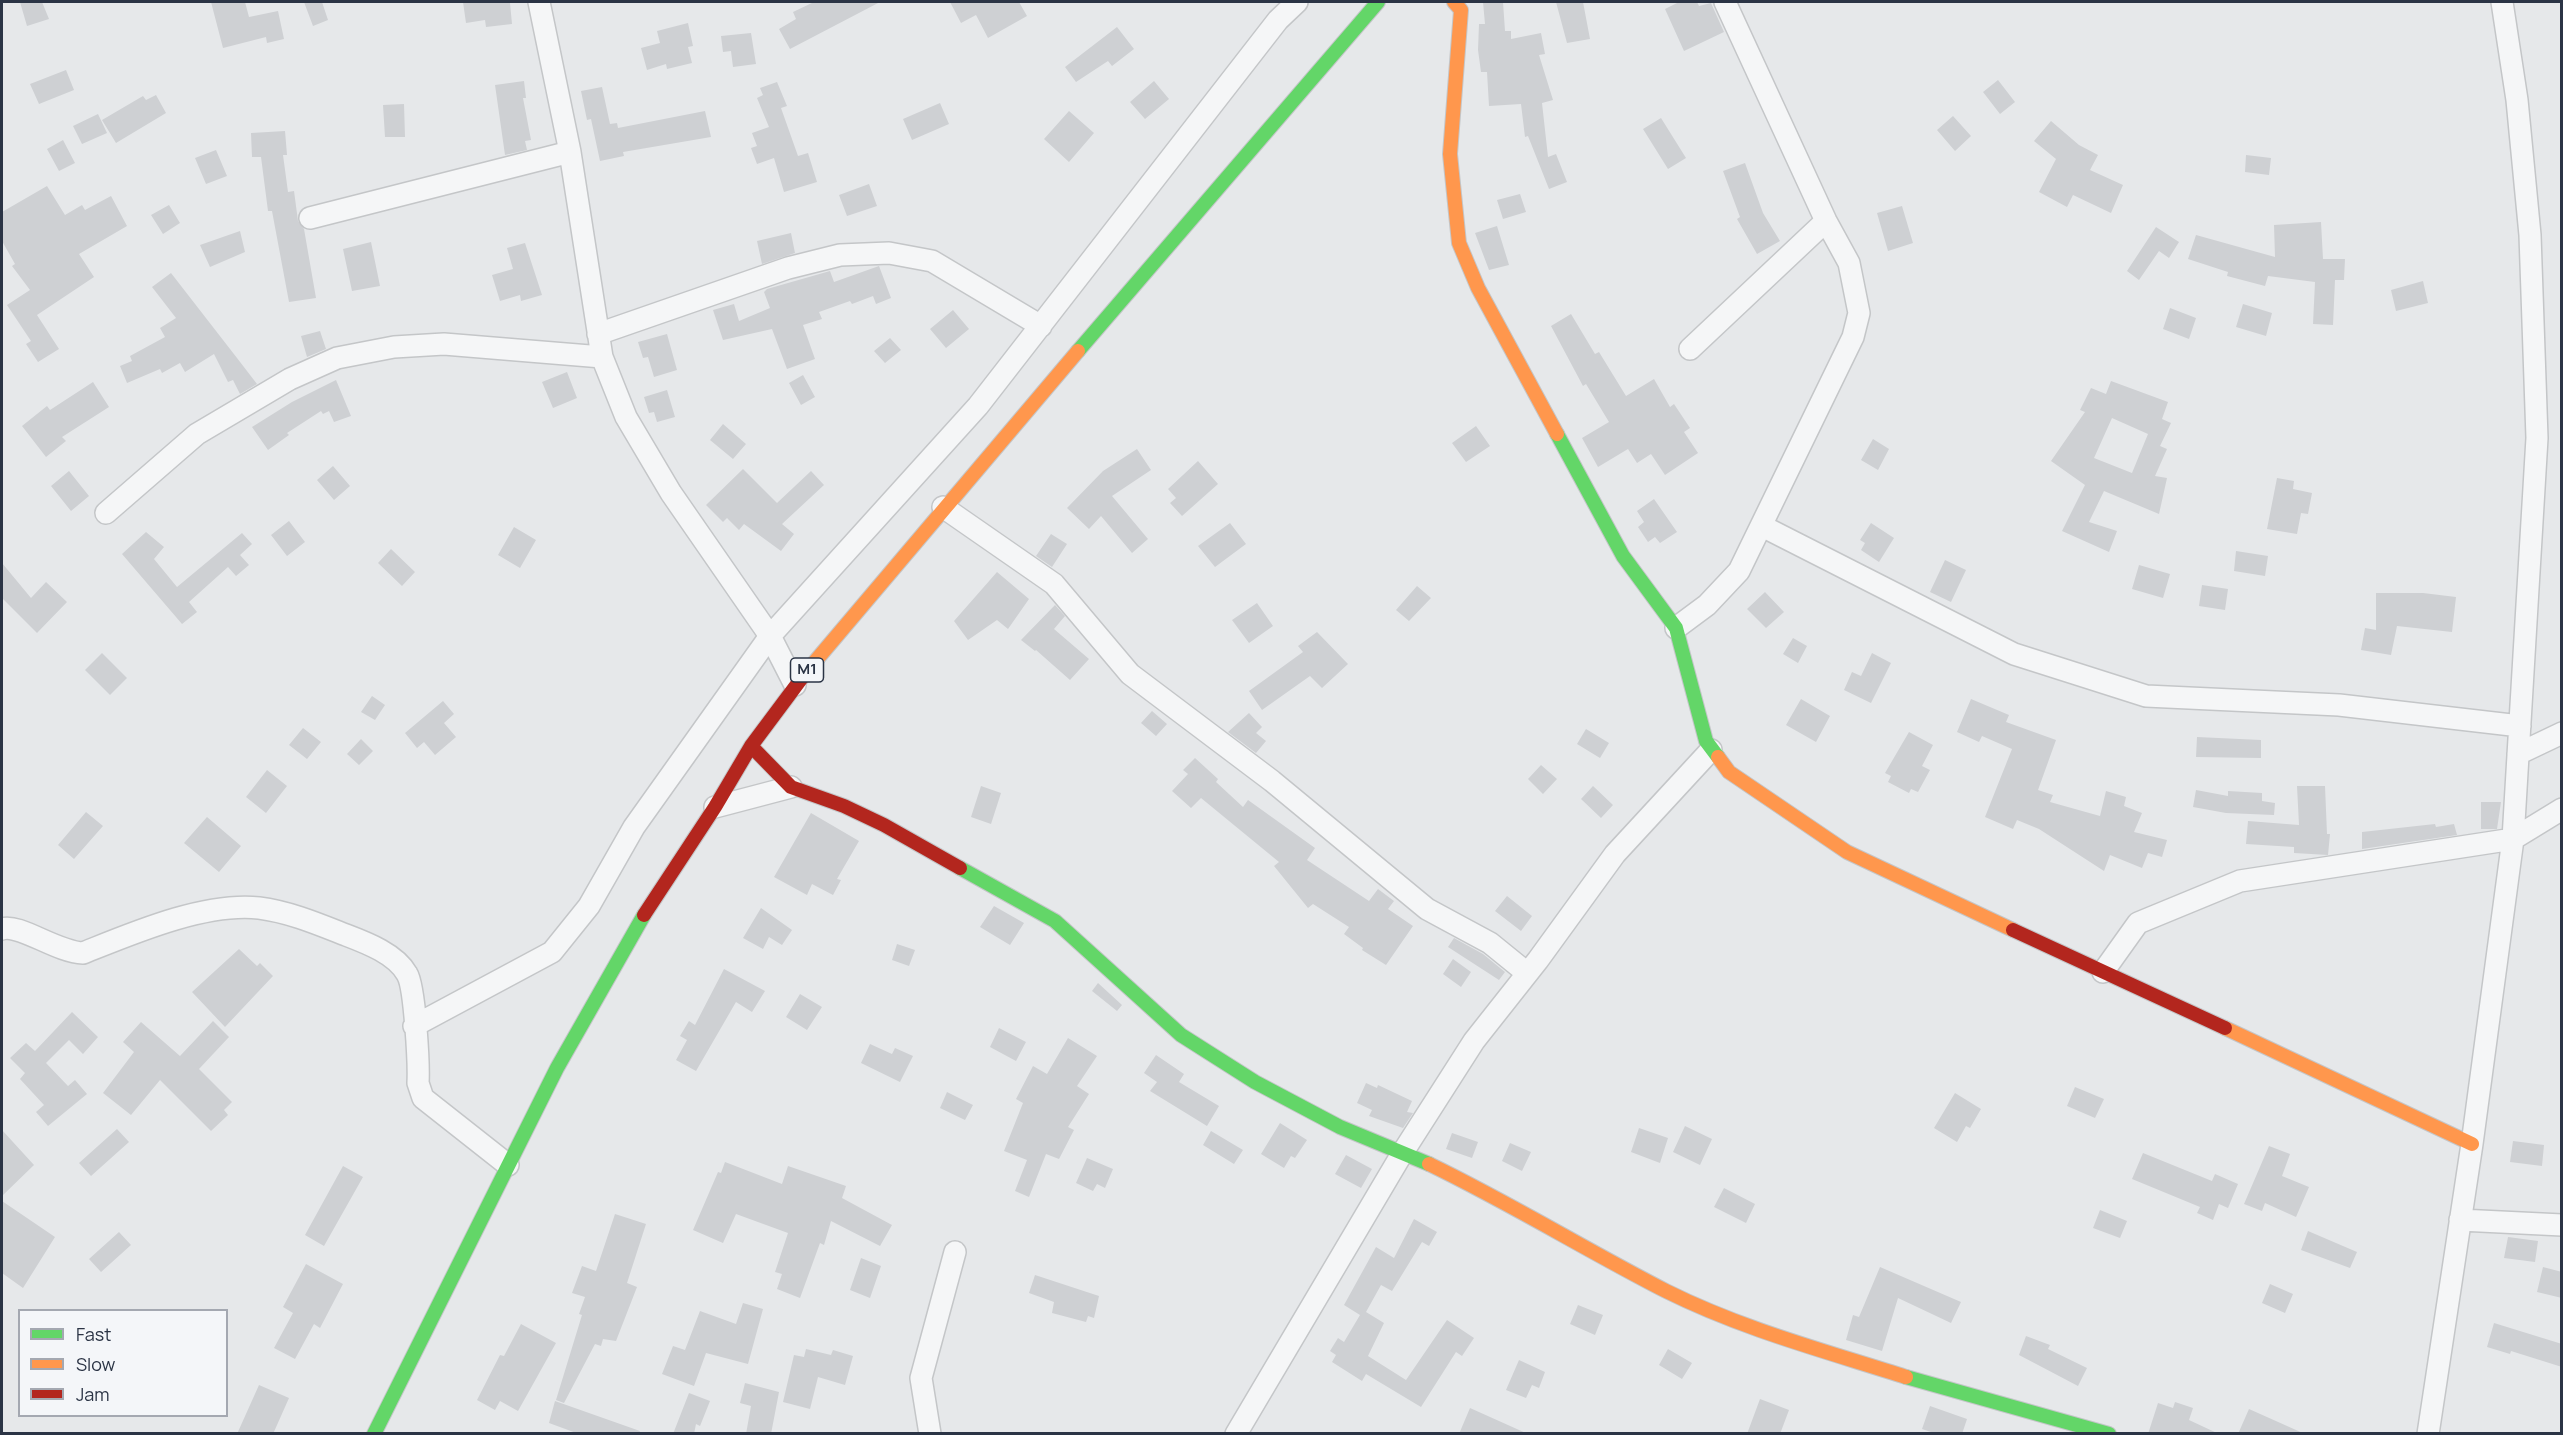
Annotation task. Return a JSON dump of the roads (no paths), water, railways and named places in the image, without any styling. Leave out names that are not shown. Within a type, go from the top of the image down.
[{"type":"main road","name":"M1","points":[[374,1434],[556,1068],[633,932],[715,807],[751,746],[795,685],[943,507],[1378,2]]},
{"type":"main road","points":[[1459,4],[1450,154],[1459,243],[1478,288],[1623,556],[1676,628],[1706,741],[1729,772],[1847,852],[2472,1144]]},
{"type":"main road","points":[[751,746],[791,787],[844,806],[884,825],[1055,921],[1181,1035],[1256,1082],[1340,1127],[1403,1152],[1481,1189],[1667,1292],[1744,1325],[1950,1391],[2109,1434]]},
{"type":"street","points":[[539,2],[570,152],[602,357],[626,417],[671,493],[770,636],[795,685]]},
{"type":"street","points":[[414,1026],[552,952],[589,906],[634,827],[770,636],[978,406],[1278,20],[1297,2]]},
{"type":"street","points":[[1676,628],[1724,589],[1739,571],[1853,337],[1859,314],[1856,289],[1849,263],[1826,221],[1725,2]]},
{"type":"street","points":[[2428,1434],[2472,1144],[2513,838],[2537,438],[2530,235],[2517,100],[2502,2]]},
{"type":"street","points":[[310,218],[570,152]]},
{"type":"street","points":[[1690,349],[1826,221]]},
{"type":"street","points":[[598,334],[788,268],[840,255],[890,253],[932,261],[1041,326]]},
{"type":"street","points":[[106,513],[197,434],[290,379],[337,358],[394,347],[444,344],[602,357]]},
{"type":"street","points":[[943,507],[1054,584],[1130,674],[1272,781],[1427,909],[1490,943],[1527,973]]},
{"type":"street","points":[[1762,526],[2014,654],[2146,696],[2339,705],[2520,726]]},
{"type":"street","points":[[2518,754],[2562,733]]},
{"type":"street","points":[[1236,1434],[1403,1152],[1474,1041],[1615,854],[1711,750]]},
{"type":"street","points":[[715,807],[791,787]]},
{"type":"street","points":[[2103,972],[2138,923],[2240,881],[2513,838],[2562,808]]},
{"type":"street","points":[[2,929],[22,930],[68,952],[83,953],[178,919],[219,910],[258,908],[299,916],[390,956],[408,974],[418,1083],[423,1098],[507,1165]]},
{"type":"street","points":[[2460,1220],[2562,1225]]},
{"type":"street","points":[[930,1434],[921,1378],[948,1270],[955,1252]]}]
